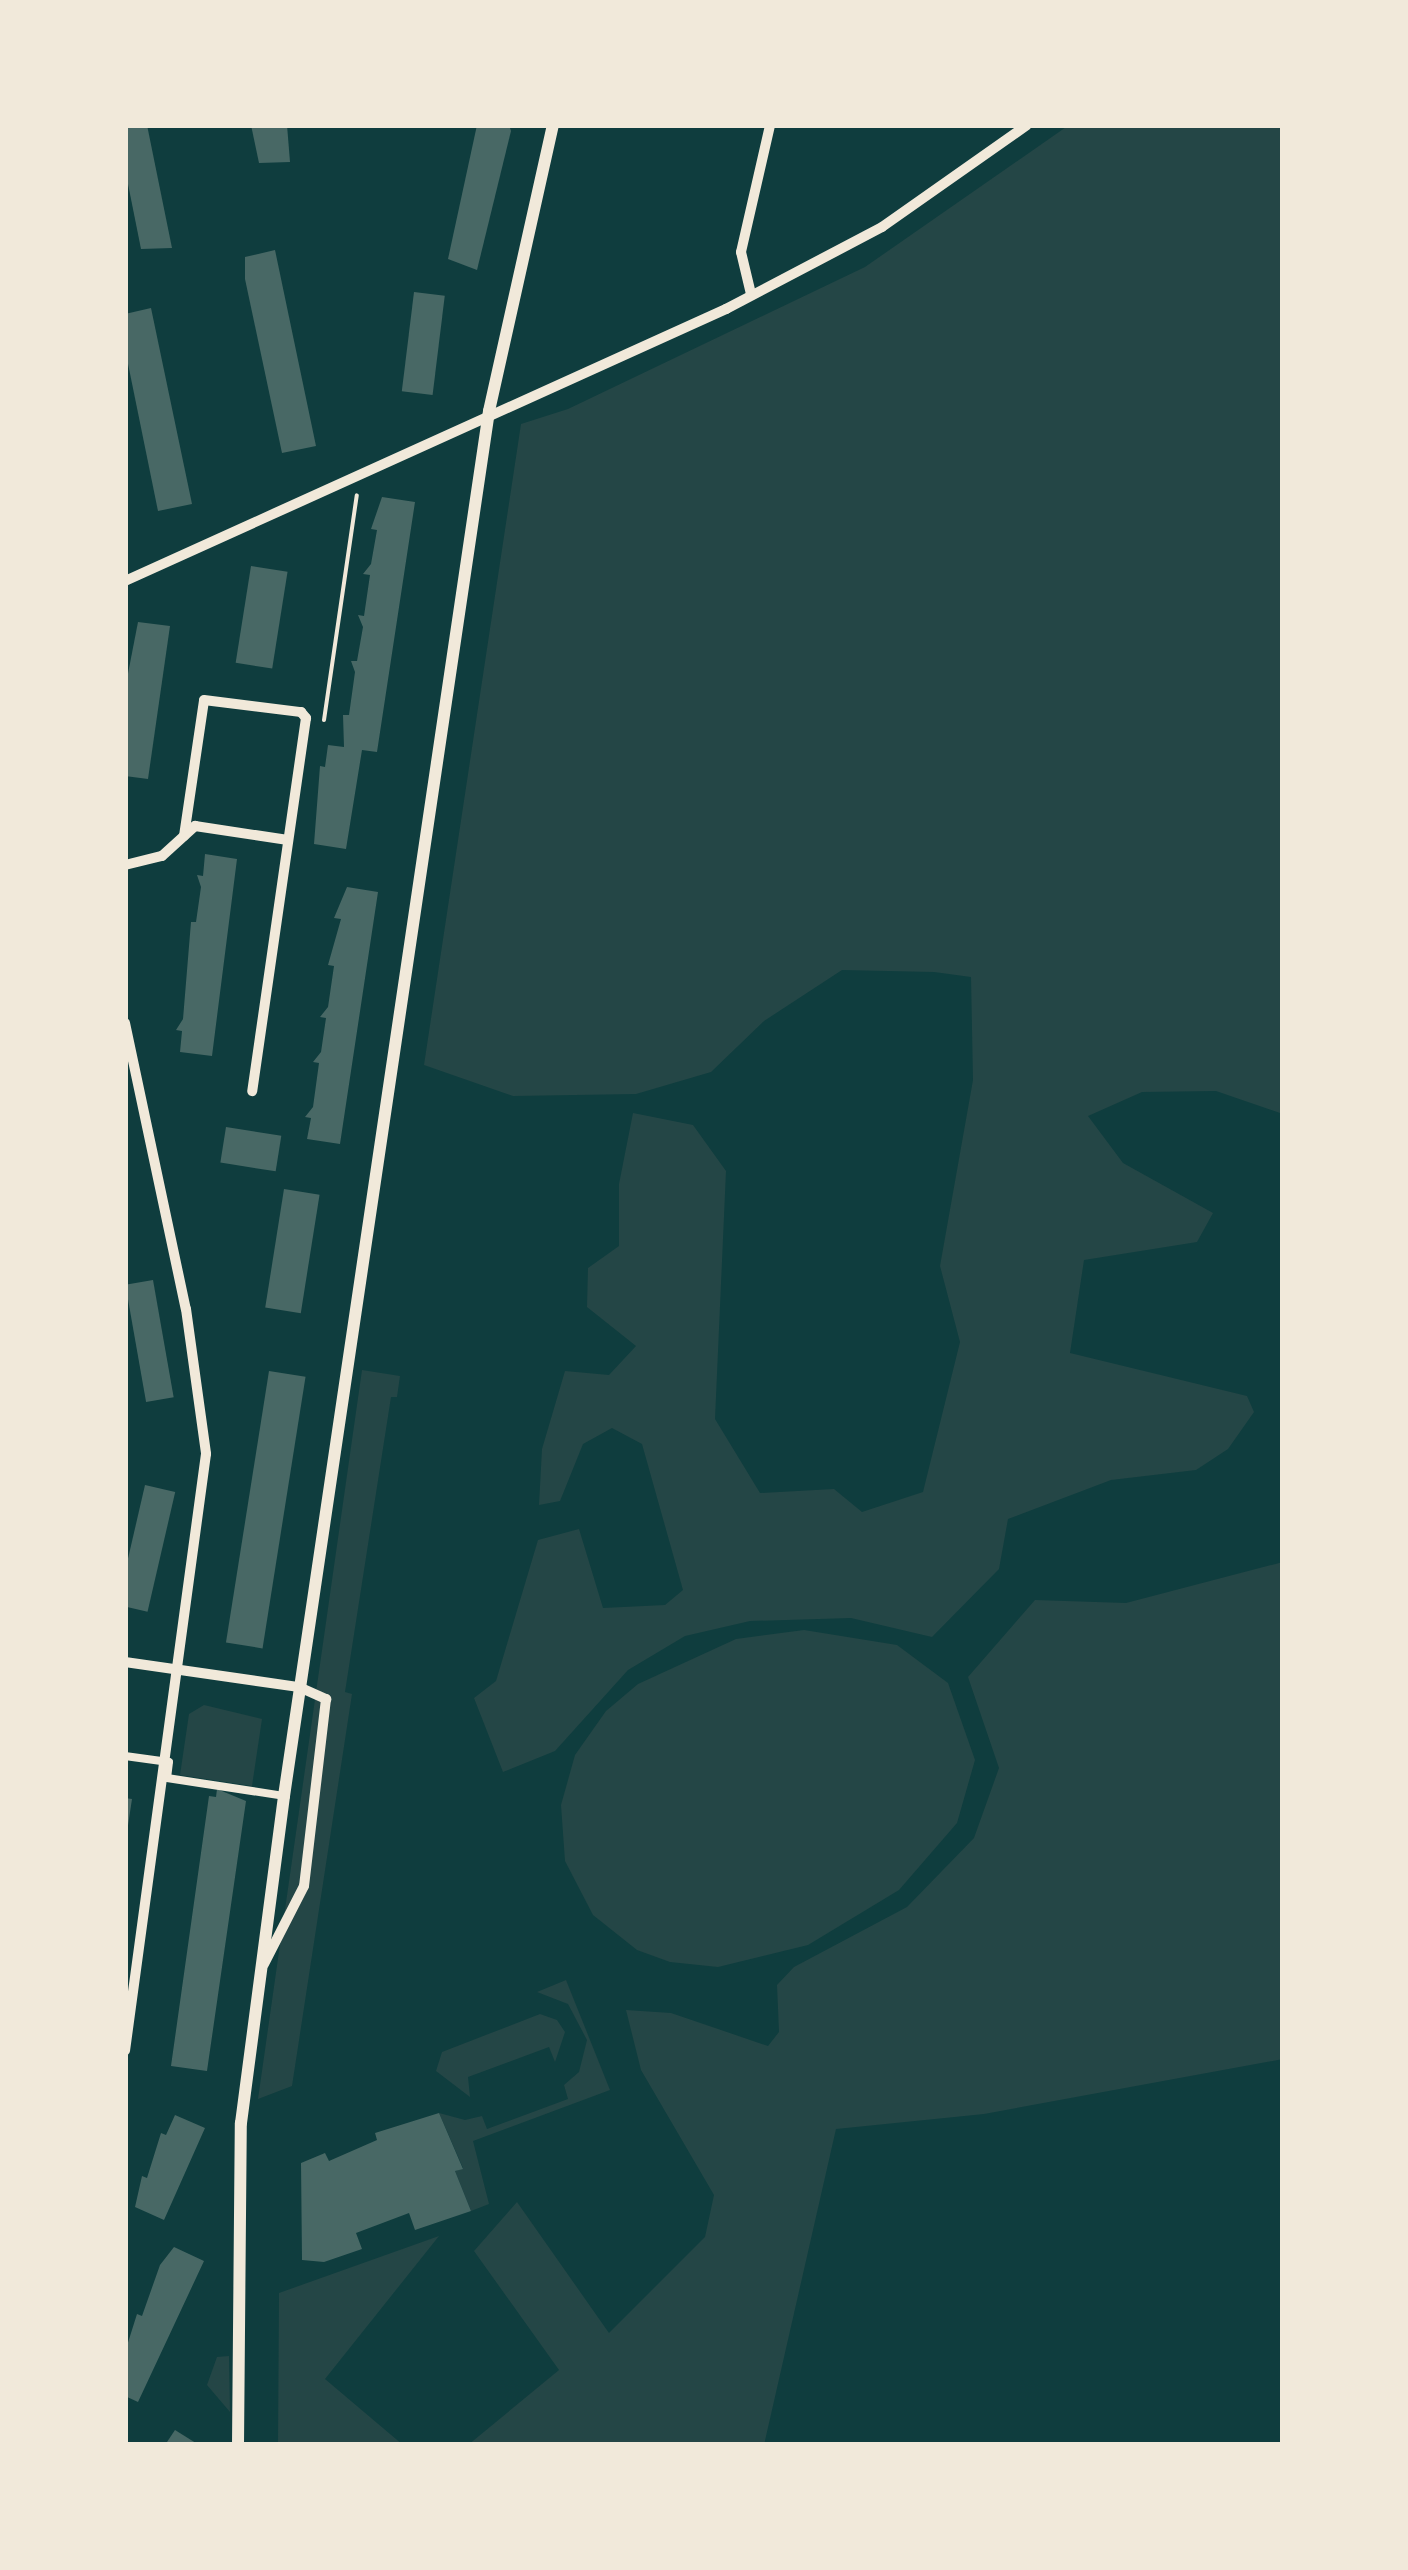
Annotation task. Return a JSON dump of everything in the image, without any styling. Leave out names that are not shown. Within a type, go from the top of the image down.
[{"type":"street","points":[[238,2445],[240,2136],[284,1796],[489,411],[553,125]]},
{"type":"street","points":[[752,294],[742,252],[770,125]]},
{"type":"street","points":[[125,580],[752,294],[882,227],[1027,125]]},
{"type":"street","points":[[184,836],[204,700],[304,715],[252,1092]]},
{"type":"street","points":[[125,865],[162,856],[195,826],[288,840]]},
{"type":"street","points":[[125,1024],[186,1309],[206,1454],[125,2051]]},
{"type":"street","points":[[125,1662],[322,1692],[328,1715],[304,1886],[261,1968]]},
{"type":"street","points":[[125,1756],[164,1762]]},
{"type":"street","points":[[164,1762],[168,1778],[284,1796]]},
{"type":"path","points":[[304,715],[326,720],[358,498],[349,477]]},
{"type":"shaded area","points":[[1069,125],[1283,125],[1283,1114],[1216,1091],[1142,1092],[1088,1116],[1123,1163],[1213,1213],[1197,1242],[1084,1260],[1070,1353],[1247,1396],[1254,1412],[1228,1449],[1196,1470],[1111,1480],[1008,1519],[999,1569],[932,1637],[851,1618],[750,1621],[685,1636],[628,1670],[555,1751],[503,1772],[474,1698],[496,1681],[538,1540],[579,1529],[603,1608],[665,1605],[683,1590],[642,1444],[612,1428],[583,1444],[560,1501],[539,1505],[542,1449],[565,1371],[609,1375],[636,1346],[587,1307],[588,1268],[619,1246],[619,1184],[633,1113],[693,1125],[726,1171],[715,1419],[760,1493],[834,1489],[862,1512],[923,1492],[960,1342],[940,1266],[973,1080],[971,977],[934,972],[842,970],[764,1021],[711,1072],[636,1094],[513,1096],[424,1065],[521,424],[568,409],[865,267]]},
{"type":"shaded area","points":[[362,1370],[400,1376],[397,1397],[391,1397],[345,1692],[352,1694],[292,2086],[258,2099]]},
{"type":"shaded area","points":[[1283,1562],[1283,2059],[984,2114],[836,2129],[764,2445],[468,2445],[559,2370],[474,2251],[517,2202],[609,2333],[705,2237],[714,2195],[641,2070],[626,2010],[671,2013],[768,2046],[779,2032],[777,1985],[794,1967],[907,1907],[974,1838],[999,1768],[968,1677],[1035,1600],[1126,1603]]},
{"type":"shaded area","points":[[804,1630],[897,1645],[948,1683],[975,1760],[957,1823],[899,1890],[808,1945],[718,1967],[670,1962],[637,1950],[593,1915],[565,1861],[561,1805],[575,1755],[606,1711],[638,1684],[736,1639]]},
{"type":"shaded area","points":[[204,1705],[262,1719],[252,1786],[180,1775],[189,1714]]},
{"type":"shaded area","points":[[566,1980],[610,2090],[473,2141],[489,2204],[471,2211],[455,2171],[463,2168],[439,2113],[465,2120],[482,2116],[487,2129],[568,2099],[564,2085],[579,2072],[587,2040],[568,2004],[537,1992]]},
{"type":"shaded area","points":[[540,2014],[557,2020],[565,2032],[555,2062],[549,2047],[468,2077],[470,2097],[436,2071],[442,2052]]},
{"type":"shaded area","points":[[439,2236],[325,2379],[403,2445],[278,2445],[279,2293]]},
{"type":"shaded area","points":[[229,2356],[230,2412],[207,2385],[217,2357]]},
{"type":"building","points":[[125,125],[147,125],[172,248],[141,249],[125,169]]},
{"type":"building","points":[[251,125],[287,125],[290,162],[259,163]]},
{"type":"building","points":[[477,125],[509,125],[511,131],[477,270],[448,259]]},
{"type":"building","points":[[275,250],[316,446],[282,453],[245,279],[245,257]]},
{"type":"building","points":[[414,292],[445,296],[433,395],[402,391]]},
{"type":"building","points":[[151,308],[192,504],[158,511],[125,349],[125,314]]},
{"type":"building","points":[[382,497],[415,502],[377,752],[362,750],[346,849],[314,844],[320,766],[325,767],[328,745],[344,747],[343,715],[349,715],[355,672],[351,661],[357,661],[363,627],[358,615],[364,616],[370,575],[363,574],[371,564],[377,530],[371,529]]},
{"type":"building","points":[[251,566],[288,572],[272,669],[236,663]]},
{"type":"building","points":[[138,622],[170,626],[148,779],[125,776],[125,689]]},
{"type":"building","points":[[205,854],[237,859],[212,1056],[180,1052],[182,1031],[176,1030],[183,1019],[191,922],[196,922],[201,887],[197,875],[203,876]]},
{"type":"building","points":[[347,887],[378,892],[340,1144],[307,1139],[311,1118],[305,1117],[313,1107],[319,1063],[313,1062],[321,1052],[326,1018],[320,1017],[328,1007],[334,966],[328,965],[341,919],[334,918]]},
{"type":"building","points":[[226,1127],[281,1136],[276,1171],[220,1163]]},
{"type":"building","points":[[284,1189],[320,1195],[301,1313],[265,1308]]},
{"type":"building","points":[[153,1280],[174,1397],[146,1402],[125,1285]]},
{"type":"building","points":[[269,1371],[306,1377],[263,1648],[226,1643]]},
{"type":"building","points":[[145,1485],[175,1492],[148,1612],[125,1607],[125,1572]]},
{"type":"building","points":[[217,1789],[246,1801],[207,2071],[171,2066],[209,1796],[216,1797]]},
{"type":"building","points":[[125,1798],[132,1799],[127,1832],[125,1832]]},
{"type":"building","points":[[439,2113],[463,2169],[455,2171],[471,2211],[415,2230],[409,2213],[356,2233],[362,2249],[324,2262],[302,2260],[301,2163],[325,2153],[329,2161],[377,2140],[375,2133]]},
{"type":"building","points":[[175,2115],[205,2128],[164,2220],[135,2207],[142,2176],[147,2178],[161,2133],[166,2135]]},
{"type":"building","points":[[174,2247],[204,2261],[138,2402],[125,2396],[125,2352],[137,2314],[142,2316],[160,2265]]},
{"type":"building","points":[[175,2430],[199,2445],[165,2445]]}]
